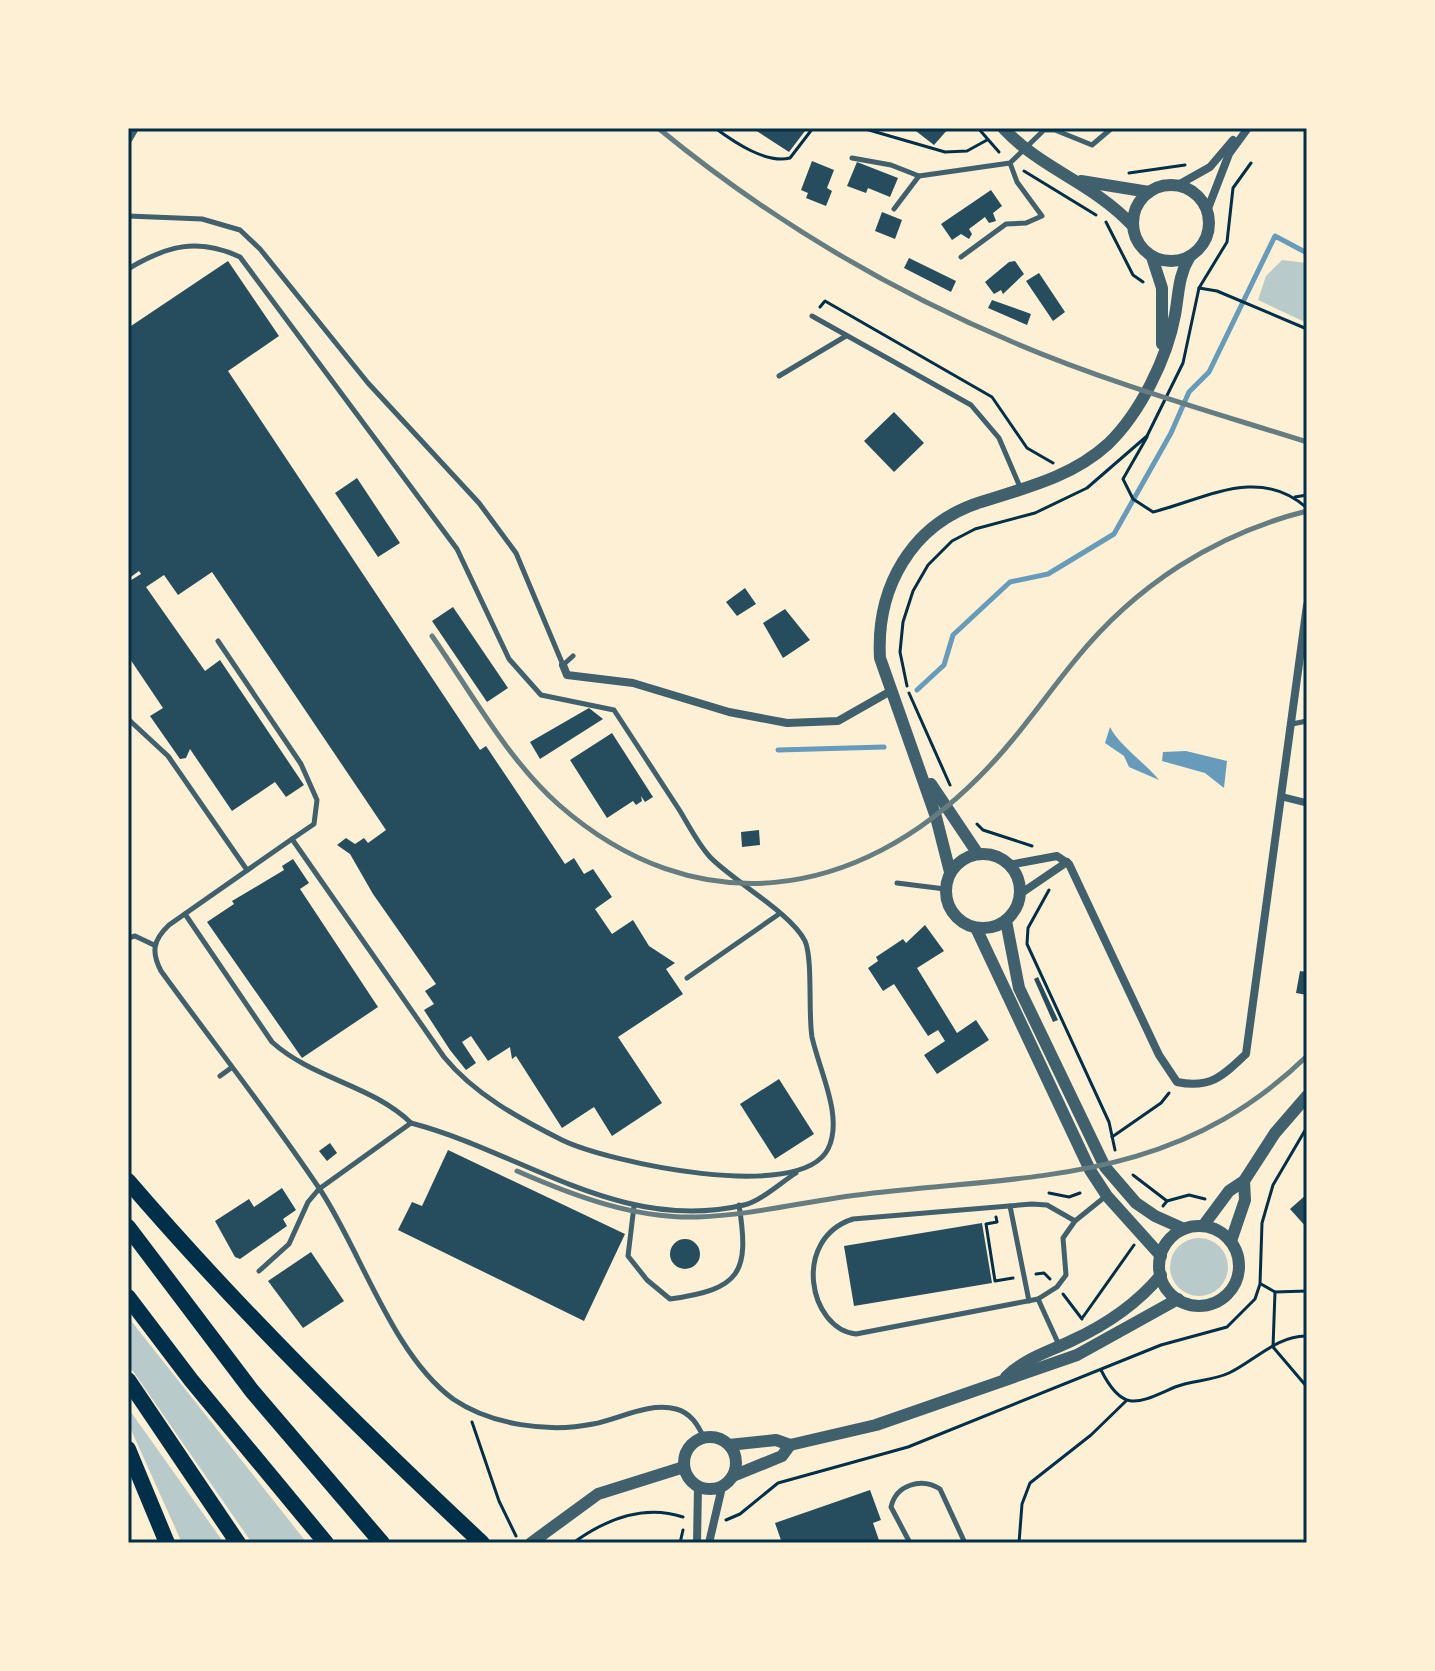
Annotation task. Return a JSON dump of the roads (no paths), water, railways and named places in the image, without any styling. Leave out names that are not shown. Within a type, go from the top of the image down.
[{"type":"main road","points":[[128,1181],[259,1329],[338,1409],[482,1543]]},
{"type":"main road","points":[[128,1227],[252,1391],[382,1543]]},
{"type":"main road","points":[[128,1297],[200,1392],[326,1543]]},
{"type":"main road","points":[[128,1380],[238,1543]]},
{"type":"main road","points":[[128,1449],[167,1543]]},
{"type":"street","points":[[128,140],[135,128]]},
{"type":"street","points":[[1003,128],[1022,148],[1080,181],[1132,225]]},
{"type":"street","points":[[1190,256],[1170,262],[1152,256],[1138,243],[1132,225],[1136,207],[1158,187],[1178,185],[1210,167],[1246,128]]},
{"type":"street","points":[[978,854],[945,809],[916,755],[891,695],[880,658],[879,632],[888,585],[909,550],[937,524],[964,510],[1051,480],[1107,444],[1139,404],[1162,355],[1175,316],[1183,268],[1208,232],[1207,211],[1229,154],[1246,128]]},
{"type":"street","points":[[1080,181],[1149,192]]},
{"type":"street","points":[[1178,185],[1196,194],[1207,211]]},
{"type":"street","points":[[1152,256],[1162,288],[1162,355]]},
{"type":"street","points":[[1009,865],[1057,856],[1067,862],[1159,1055],[1177,1082],[1197,1087],[1224,1075],[1246,1054],[1307,605]]},
{"type":"street","points":[[563,665],[567,675],[633,683],[729,712],[787,723],[838,721],[891,695]]},
{"type":"street","points":[[916,755],[950,872]]},
{"type":"street","points":[[1283,797],[1307,803]]},
{"type":"street","points":[[976,928],[992,927],[1006,921],[1016,909],[1020,894],[1018,878],[1009,865],[995,856],[978,854],[962,860],[950,872],[945,889],[954,914],[976,928],[1090,1170],[1107,1196],[1161,1256]]},
{"type":"street","points":[[1020,894],[1067,862]]},
{"type":"street","points":[[1006,921],[1019,988],[1105,1167],[1136,1203],[1184,1229]]},
{"type":"street","points":[[1203,1226],[1229,1191],[1244,1181],[1283,1122],[1307,1096]]},
{"type":"street","points":[[1231,1241],[1245,1200],[1244,1181]]},
{"type":"street","points":[[1203,1226],[1220,1232],[1231,1241],[1239,1262],[1239,1273],[1229,1293],[1210,1304],[1188,1304],[1178,1299],[1161,1275],[1161,1256],[1169,1240],[1184,1229],[1203,1226]]},
{"type":"street","points":[[1006,1377],[1017,1366],[1128,1309],[1161,1275]]},
{"type":"street","points":[[697,1543],[698,1486],[684,1467],[687,1451],[704,1438],[715,1438],[729,1445],[776,1440],[790,1445],[876,1425],[1092,1348],[1178,1299]]},
{"type":"street","points":[[729,1445],[736,1460],[733,1476]]},
{"type":"street","points":[[709,1543],[722,1487],[733,1476],[782,1456],[790,1445]]},
{"type":"street","points":[[531,1543],[598,1494],[684,1467]]},
{"type":"street","points":[[698,1486],[722,1487]]},
{"type":"lane","points":[[852,158],[891,165],[919,176],[1010,163],[1022,148],[1044,130],[1055,130],[1092,145],[1112,128]]},
{"type":"lane","points":[[961,257],[1006,224],[1026,223],[1042,216],[1017,182],[1010,163]]},
{"type":"lane","points":[[894,209],[919,176]]},
{"type":"lane","points":[[128,216],[202,219],[240,230],[260,249],[368,383],[479,503],[516,553],[563,665],[573,656]]},
{"type":"lane","points":[[128,269],[156,252],[177,246],[220,248],[240,257],[457,549],[509,659],[541,695],[614,710],[708,855],[779,914],[805,941],[812,1035],[833,1117],[828,1148],[816,1163],[747,1204],[691,1210],[634,1206],[542,1175],[449,1133],[411,1123],[387,1104],[290,1059],[272,1042],[185,914]]},
{"type":"lane","points":[[812,316],[971,405],[999,438],[1021,492]]},
{"type":"lane","points":[[779,376],[847,335]]},
{"type":"lane","points":[[218,641],[301,764],[317,800],[314,824],[159,934],[154,945],[154,957],[161,971],[319,1189],[345,1229],[407,1349],[432,1380],[465,1407],[516,1424],[559,1427],[592,1424],[642,1411],[672,1408],[692,1418],[704,1438]]},
{"type":"lane","points":[[128,719],[168,756],[247,870]]},
{"type":"lane","points":[[1292,724],[1307,721]]},
{"type":"lane","points":[[292,839],[444,1057],[460,1077],[483,1094],[564,1141],[602,1154],[677,1170],[747,1176],[801,1170]]},
{"type":"lane","points":[[897,883],[945,889]]},
{"type":"lane","points":[[687,978],[779,914]]},
{"type":"lane","points":[[128,938],[144,938],[154,945]]},
{"type":"lane","points":[[220,1076],[231,1068]]},
{"type":"lane","points":[[259,1271],[289,1244],[308,1202],[319,1189],[411,1123]]},
{"type":"lane","points":[[1075,1221],[1047,1205],[841,1223],[817,1245],[812,1259],[813,1276],[822,1308],[843,1332],[856,1334],[1038,1299],[1057,1287],[1066,1275],[1063,1238],[1075,1221],[1107,1196]]},
{"type":"lane","points":[[634,1206],[628,1256],[647,1280],[670,1299],[713,1293],[732,1277],[746,1248],[739,1205]]},
{"type":"lane","points":[[1010,1206],[1029,1301]]},
{"type":"lane","points":[[1038,1299],[1060,1346]]},
{"type":"lane","points":[[910,1543],[891,1507],[893,1496],[900,1489],[922,1482],[940,1489],[965,1543]]},
{"type":"water","points":[[1110,727],[1159,780],[1129,767],[1124,756],[1105,743]]},
{"type":"water","points":[[1186,751],[1227,761],[1224,788],[1205,773],[1162,761],[1163,752]]},
{"type":"waterway","points":[[917,690],[944,665],[953,635],[1010,582],[1048,574],[1114,534],[1171,433],[1189,392],[1209,372],[1275,236],[1307,253]]},
{"type":"waterway","points":[[778,750],[884,747]]},
{"type":"railway","points":[[658,128],[784,220],[874,274],[967,322],[1086,371],[1307,442]]},
{"type":"railway","points":[[432,636],[491,724],[540,787],[611,843],[665,869],[720,882],[775,882],[829,872],[882,850],[932,818],[993,762],[1076,659],[1124,608],[1151,586],[1209,548],[1241,533],[1307,511]]},
{"type":"railway","points":[[517,1171],[605,1204],[674,1217],[740,1213],[866,1194],[1045,1175],[1100,1166],[1154,1151],[1206,1129],[1257,1098],[1307,1056]]}]
